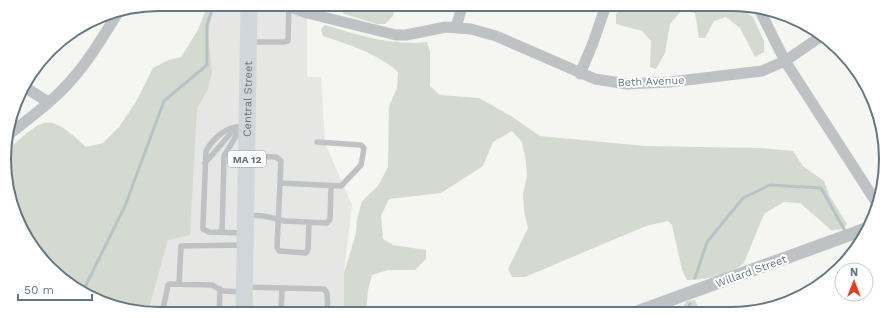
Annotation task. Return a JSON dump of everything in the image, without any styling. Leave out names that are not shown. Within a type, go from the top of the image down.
[{"type":"main road","name":"Central Street","points":[[244,307],[249,11]]},
{"type":"street","name":"Beth Avenue","points":[[322,11],[396,35],[406,35],[446,28],[471,29],[496,36],[580,74],[612,83],[664,82],[749,73],[762,70],[785,61],[817,39]]},
{"type":"street","points":[[456,28],[461,11]]},
{"type":"street","points":[[580,74],[604,11]]},
{"type":"street","points":[[762,14],[785,61],[874,198]]},
{"type":"street","points":[[14,130],[62,90],[83,67],[115,18]]},
{"type":"street","points":[[28,90],[48,102]]},
{"type":"street","name":"Willard Street","points":[[651,307],[860,231]]},
{"type":"lane","points":[[248,42],[288,41],[287,11]]},
{"type":"lane","points":[[246,239],[222,232],[208,232],[203,228],[204,166],[206,151],[223,132],[234,126],[247,128]]},
{"type":"lane","points":[[222,232],[224,156],[239,131],[242,128],[247,128]]},
{"type":"lane","points":[[280,183],[331,187],[341,186],[346,183],[361,165],[364,148],[361,145],[317,142]]},
{"type":"lane","points":[[247,156],[279,158],[281,160],[277,247],[281,252],[306,253],[309,222]]},
{"type":"lane","points":[[246,215],[264,216],[278,220],[325,223],[329,221],[331,187]]},
{"type":"lane","points":[[179,284],[181,246],[246,239]]},
{"type":"lane","points":[[163,307],[168,285],[179,284],[212,285],[223,291],[282,288],[326,290],[328,307]]},
{"type":"lane","points":[[281,307],[282,288]]},
{"type":"lane","points":[[219,307],[220,289]]},
{"type":"shaded area","points":[[205,11],[213,11],[208,35],[212,73],[208,89],[197,109],[190,235],[168,240],[150,307],[121,302],[102,296],[77,282],[54,264],[31,233],[22,216],[16,197],[11,169],[11,147],[37,126],[45,123],[53,123],[62,127],[86,147],[103,143],[119,127],[137,100],[153,68],[168,60],[181,57],[198,30]]},
{"type":"shaded area","points":[[213,11],[302,11],[307,13],[307,77],[321,77],[325,143],[352,205],[344,273],[344,307],[150,307],[168,240]]},
{"type":"shaded area","points":[[342,11],[394,11],[393,16],[385,24],[377,24],[344,14]]},
{"type":"shaded area","points":[[618,11],[681,11],[670,24],[665,53],[656,69],[650,67],[651,41],[642,31],[616,24],[616,14]]},
{"type":"shaded area","points":[[686,11],[744,11],[753,17],[764,41],[764,52],[755,57],[740,28],[726,17],[714,21],[705,38],[699,38],[695,13]]},
{"type":"shaded area","points":[[325,25],[375,39],[414,43],[427,42],[430,51],[430,86],[440,95],[479,98],[511,116],[540,136],[645,146],[758,148],[793,151],[803,166],[824,181],[829,195],[847,224],[844,229],[831,230],[800,203],[784,202],[764,214],[744,263],[725,274],[702,279],[687,280],[682,270],[672,225],[668,221],[646,226],[525,277],[512,277],[508,269],[528,228],[524,211],[523,194],[527,176],[526,162],[522,142],[512,131],[493,142],[483,166],[441,193],[389,199],[381,216],[383,239],[393,245],[426,250],[426,259],[415,270],[388,270],[372,275],[368,290],[367,307],[344,307],[344,273],[356,233],[357,219],[362,201],[378,186],[388,167],[389,106],[397,88],[398,72],[390,65],[372,55],[353,46],[323,36],[321,29]]},
{"type":"shaded area","points":[[695,300],[698,307],[682,307],[687,301]]},
{"type":"waterway","points":[[85,287],[125,206],[164,101],[207,65],[207,25],[212,11]]},
{"type":"waterway","points":[[695,278],[707,242],[743,198],[770,185],[821,188],[844,229]]}]
